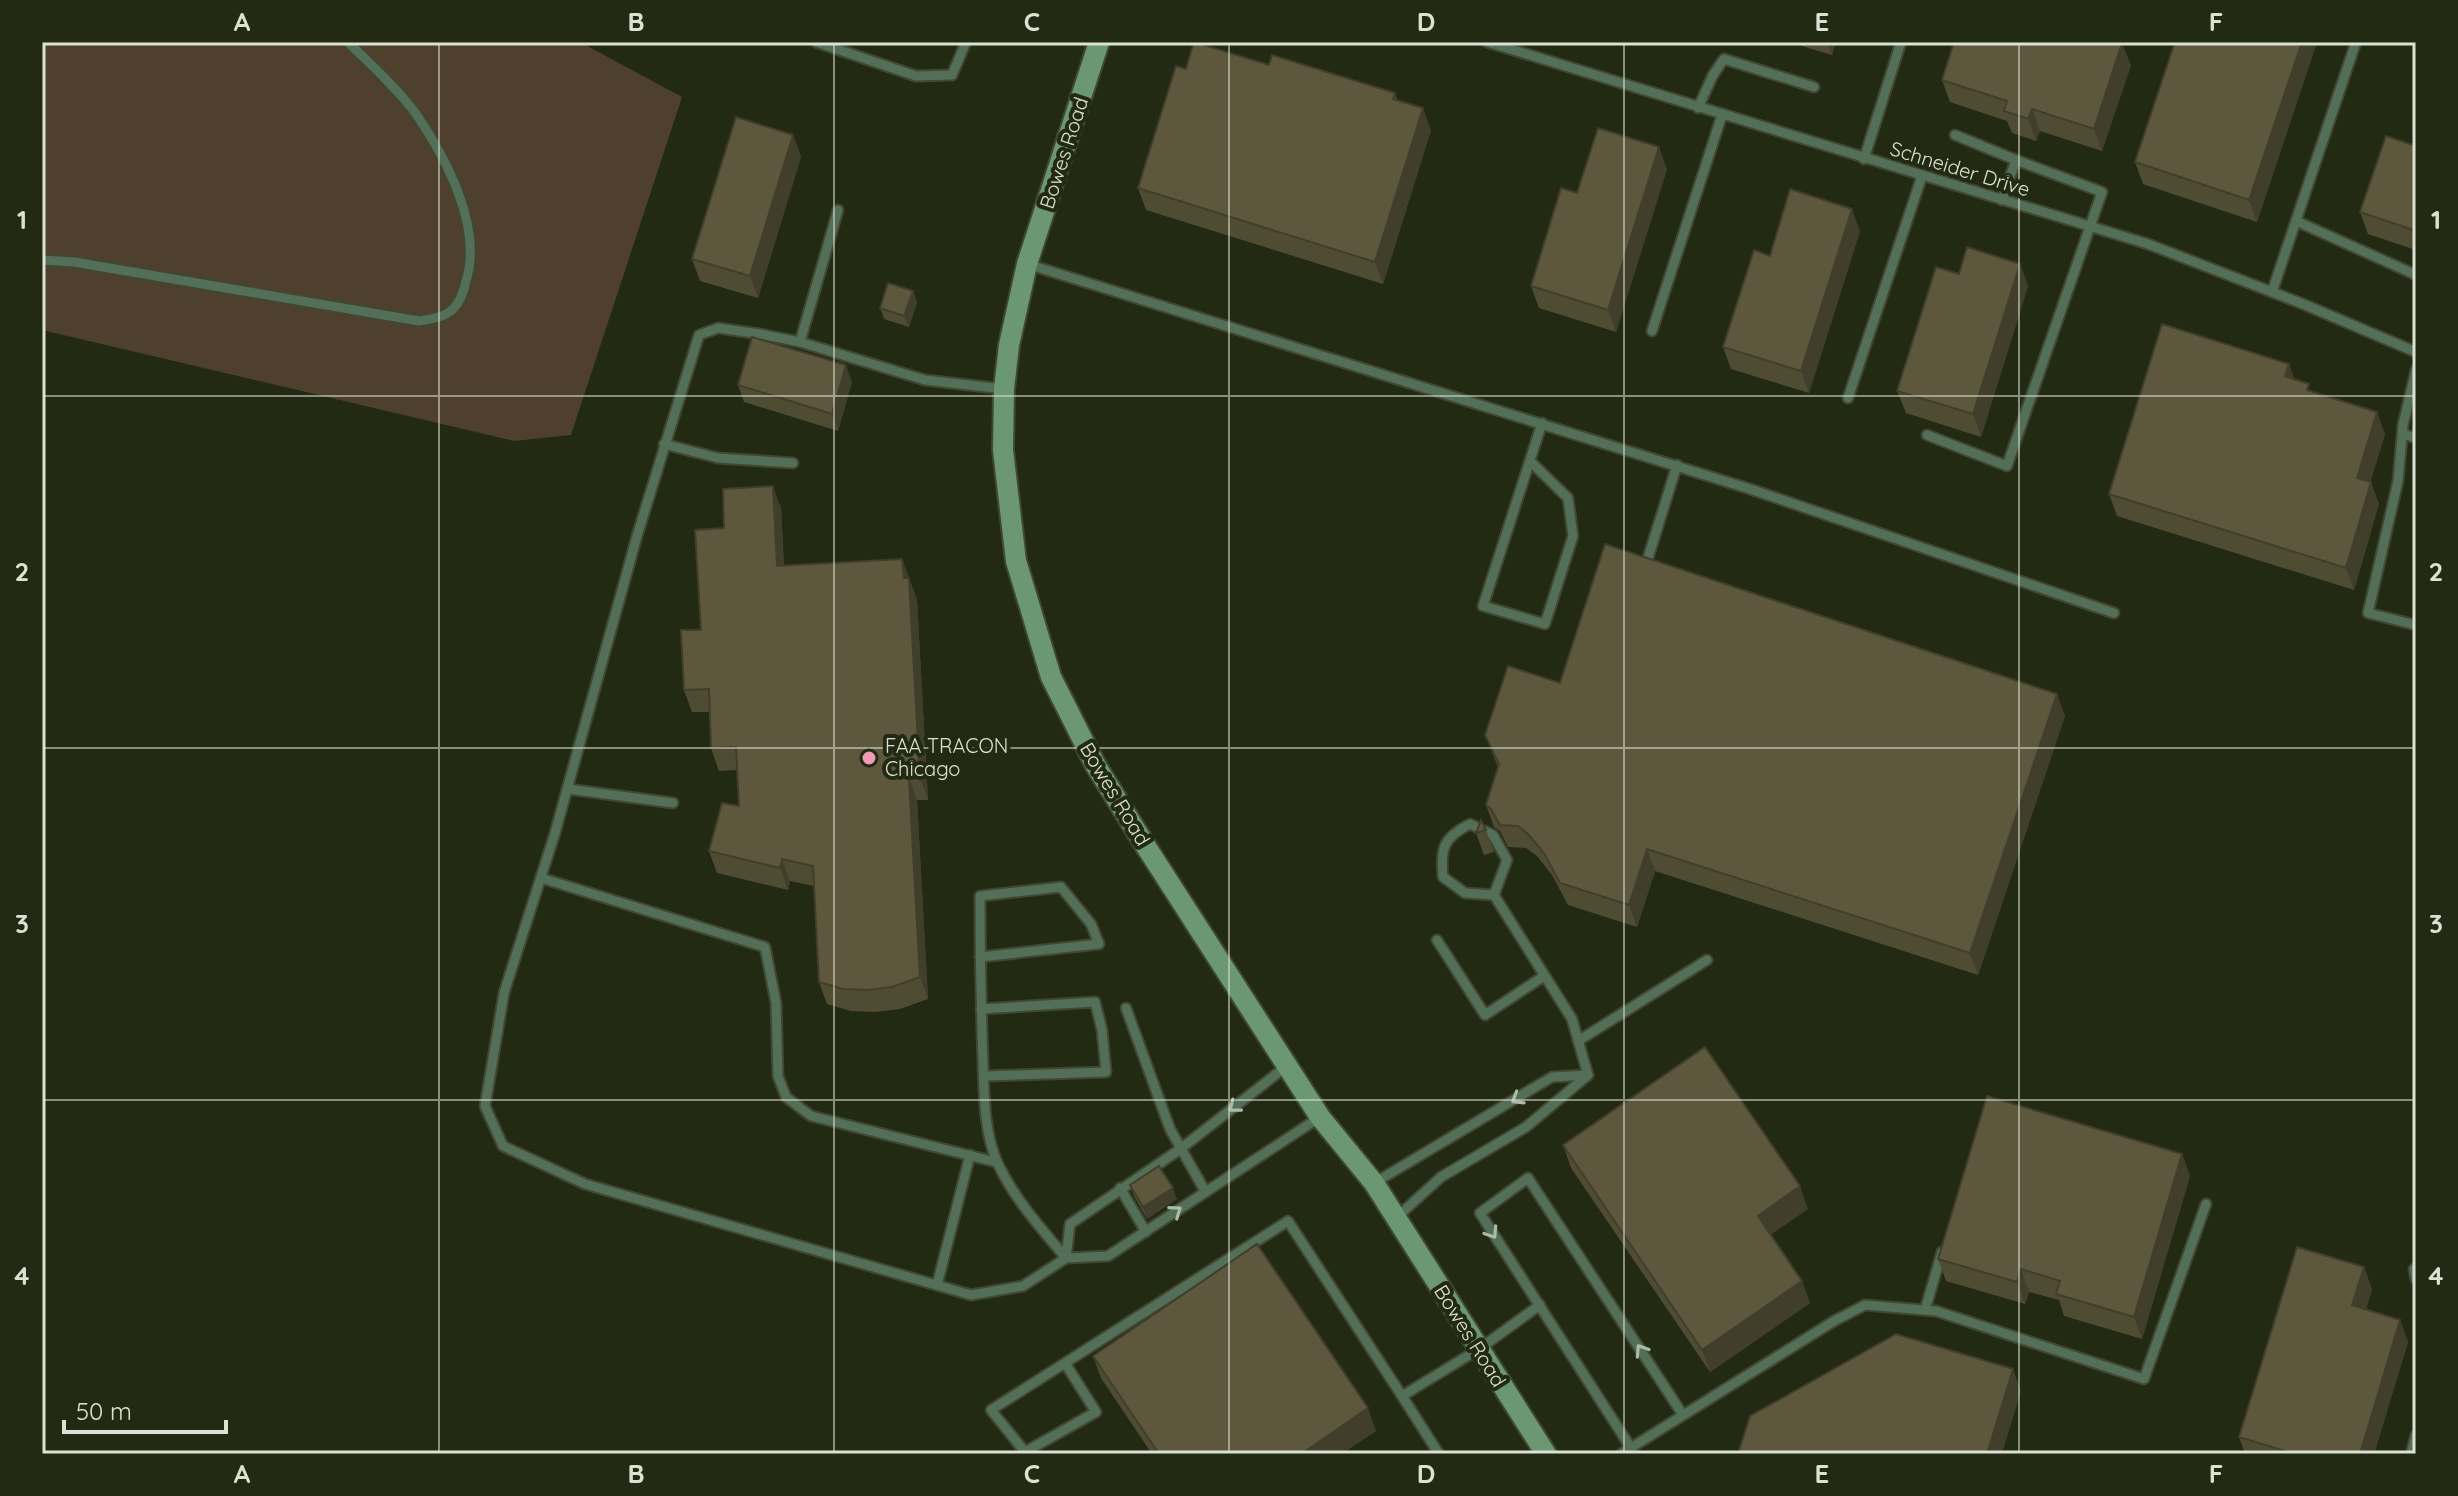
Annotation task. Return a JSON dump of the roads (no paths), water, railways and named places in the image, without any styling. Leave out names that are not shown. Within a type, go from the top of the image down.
[{"type":"main road","name":"Bowes Road","points":[[1099,42],[1027,264],[1009,345],[1004,389],[1003,450],[1016,561],[1051,677],[1096,766],[1320,1117],[1374,1183],[1546,1454]]},
{"type":"lane","points":[[42,260],[74,262],[419,321],[439,318],[455,308],[471,268],[470,240],[459,192],[437,146],[415,112],[348,42]]},
{"type":"lane","points":[[816,42],[916,76],[952,75],[966,42]]},
{"type":"lane","name":"Schneider Drive","points":[[1487,42],[2148,244],[2416,352]]},
{"type":"lane","points":[[1864,159],[1901,42]]},
{"type":"lane","points":[[2272,292],[2356,42]]},
{"type":"lane","points":[[1698,108],[1724,59],[1814,87]]},
{"type":"lane","points":[[1652,331],[1722,115]]},
{"type":"lane","points":[[1927,435],[2007,466],[2102,192],[1955,135]]},
{"type":"lane","points":[[2002,200],[2016,160]]},
{"type":"lane","points":[[1848,398],[1922,176]]},
{"type":"lane","points":[[800,342],[838,210]]},
{"type":"lane","points":[[2296,221],[2416,275]]},
{"type":"lane","points":[[1027,264],[1677,465],[2114,613]]},
{"type":"lane","points":[[1004,389],[925,380],[800,342],[718,328],[699,335],[664,444],[568,789],[504,993],[485,1106],[503,1146],[585,1184],[971,1295],[1023,1286],[1066,1258],[1108,1256],[1320,1117]]},
{"type":"lane","points":[[2416,370],[2403,434],[2398,481],[2368,613],[2416,625]]},
{"type":"lane","points":[[1530,461],[1568,498],[1573,536],[1545,624],[1483,606],[1542,423]]},
{"type":"lane","points":[[2403,434],[2416,438]]},
{"type":"lane","points":[[664,444],[718,458],[793,463]]},
{"type":"lane","points":[[1648,558],[1677,465]]},
{"type":"lane","points":[[568,789],[673,803]]},
{"type":"lane","points":[[1470,824],[1493,835],[1507,860],[1494,895],[1465,893],[1443,877],[1441,857],[1452,833],[1470,824]]},
{"type":"lane","points":[[541,878],[765,947],[776,1003],[778,1076],[786,1097],[811,1116],[996,1162]]},
{"type":"lane","points":[[980,957],[1099,944],[1091,924],[1061,887],[980,896],[980,957],[981,1009],[986,1114],[996,1162],[1021,1204],[1066,1258]]},
{"type":"lane","points":[[1494,895],[1572,1019],[1588,1075]]},
{"type":"lane","points":[[1437,940],[1485,1015],[1544,976]]},
{"type":"lane","points":[[1578,1041],[1707,960]]},
{"type":"lane","points":[[981,1009],[1095,1002],[1102,1030],[1106,1072],[984,1076]]},
{"type":"lane","points":[[1126,1008],[1179,1150],[1205,1191]]},
{"type":"lane","points":[[1066,1258],[1070,1224],[1179,1150],[1289,1065]]},
{"type":"lane","points":[[1374,1183],[1552,1077],[1588,1075]]},
{"type":"lane","points":[[1396,1218],[1441,1177],[1526,1127],[1588,1075]]},
{"type":"lane","points":[[937,1285],[970,1155]]},
{"type":"lane","points":[[1631,1448],[1480,1213],[1528,1178],[1683,1415]]},
{"type":"lane","points":[[1120,1188],[1146,1232]]},
{"type":"lane","points":[[1621,1454],[1834,1321],[1865,1305],[1936,1311],[2144,1379],[2206,1204]]},
{"type":"lane","points":[[1065,1363],[1096,1412],[1025,1452],[991,1410],[1288,1221],[1439,1454]]},
{"type":"lane","points":[[1925,1310],[1946,1239]]},
{"type":"lane","points":[[1402,1396],[1479,1349],[1540,1305]]},
{"type":"lane","points":[[2411,1454],[2416,1435]]},
{"type":"place","name":"FAA TRACON Chicago","points":[[869,758]]}]
